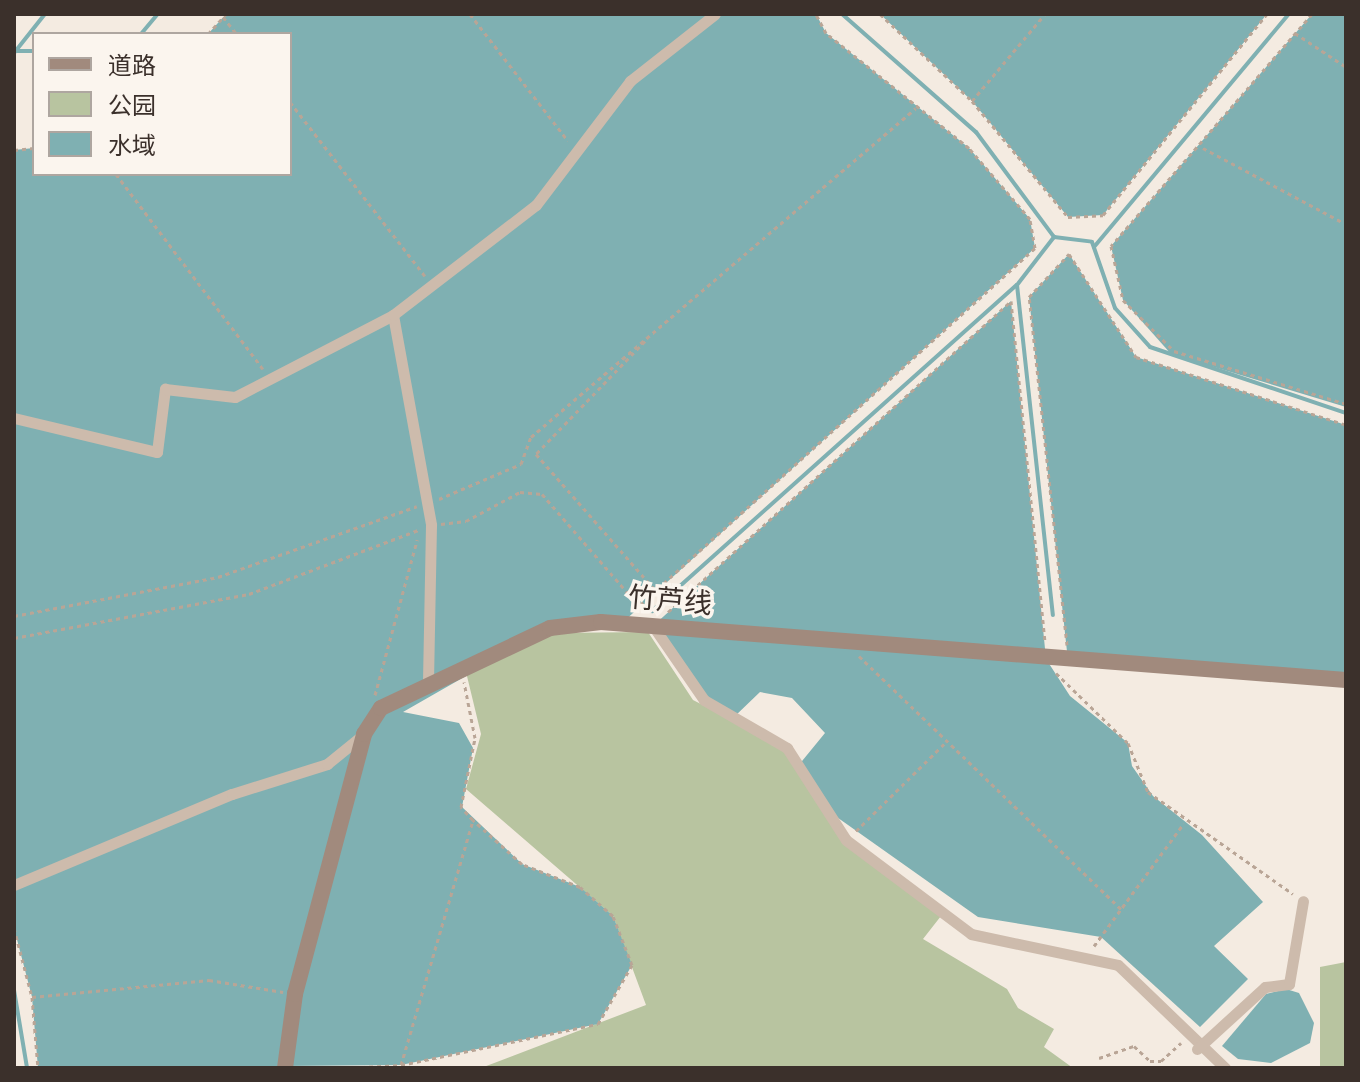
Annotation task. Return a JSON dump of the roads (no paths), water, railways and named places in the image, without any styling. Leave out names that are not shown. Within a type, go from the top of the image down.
[{"type":"street","points":[[14,418],[157,452],[165,389],[235,397],[393,315],[536,205],[630,81],[715,14]]},
{"type":"street","points":[[393,315],[428,518],[428,686]]},
{"type":"street","points":[[653,626],[704,700],[787,748],[846,840],[971,934],[1118,965],[1197,1049],[1225,1068]]},
{"type":"street","name":"竹芦线","points":[[285,1068],[295,994],[364,734],[381,708],[550,628],[653,626],[1068,661],[1346,680]]},
{"type":"street","points":[[14,885],[232,794],[327,764],[364,734]]},
{"type":"street","points":[[1197,1049],[1265,987],[1289,984],[1303,901]]},
{"type":"water","points":[[226,14],[816,14],[826,33],[969,148],[1030,219],[1035,248],[622,623],[550,628],[403,712],[459,723],[473,748],[462,807],[522,864],[580,887],[613,916],[632,965],[598,1024],[401,1065],[38,1068],[32,997],[14,928],[14,150],[32,148],[32,176],[292,176],[292,32],[210,32]]},
{"type":"water","points":[[880,14],[1267,14],[1103,215],[1068,217],[972,101]]},
{"type":"water","points":[[1312,14],[1346,14],[1346,407],[1171,354],[1123,300],[1111,246]]},
{"type":"water","points":[[1069,254],[1136,357],[1346,425],[1346,680],[1068,661],[1029,297]]},
{"type":"water","points":[[1011,301],[1046,659],[1070,696],[1128,743],[1132,766],[1153,796],[1202,835],[1263,902],[1214,946],[1248,979],[1200,1027],[1101,937],[978,917],[824,808],[798,766],[825,733],[792,698],[760,692],[734,717],[704,700],[653,626]]},
{"type":"water","points":[[1286,989],[1299,993],[1314,1023],[1310,1043],[1271,1063],[1238,1059],[1222,1046],[1266,994]]},
{"type":"waterway","points":[[14,53],[45,14]]},
{"type":"waterway","points":[[143,32],[158,14]]},
{"type":"waterway","points":[[842,14],[976,132],[1054,237],[1092,242],[1115,308],[1150,347],[1346,413]]},
{"type":"waterway","points":[[1094,247],[1289,14]]},
{"type":"waterway","points":[[17,51],[32,51]]},
{"type":"waterway","points":[[642,600],[652,611],[1017,285],[1054,237]]},
{"type":"waterway","points":[[1017,285],[1053,615]]},
{"type":"waterway","points":[[14,990],[27,1068]]}]
